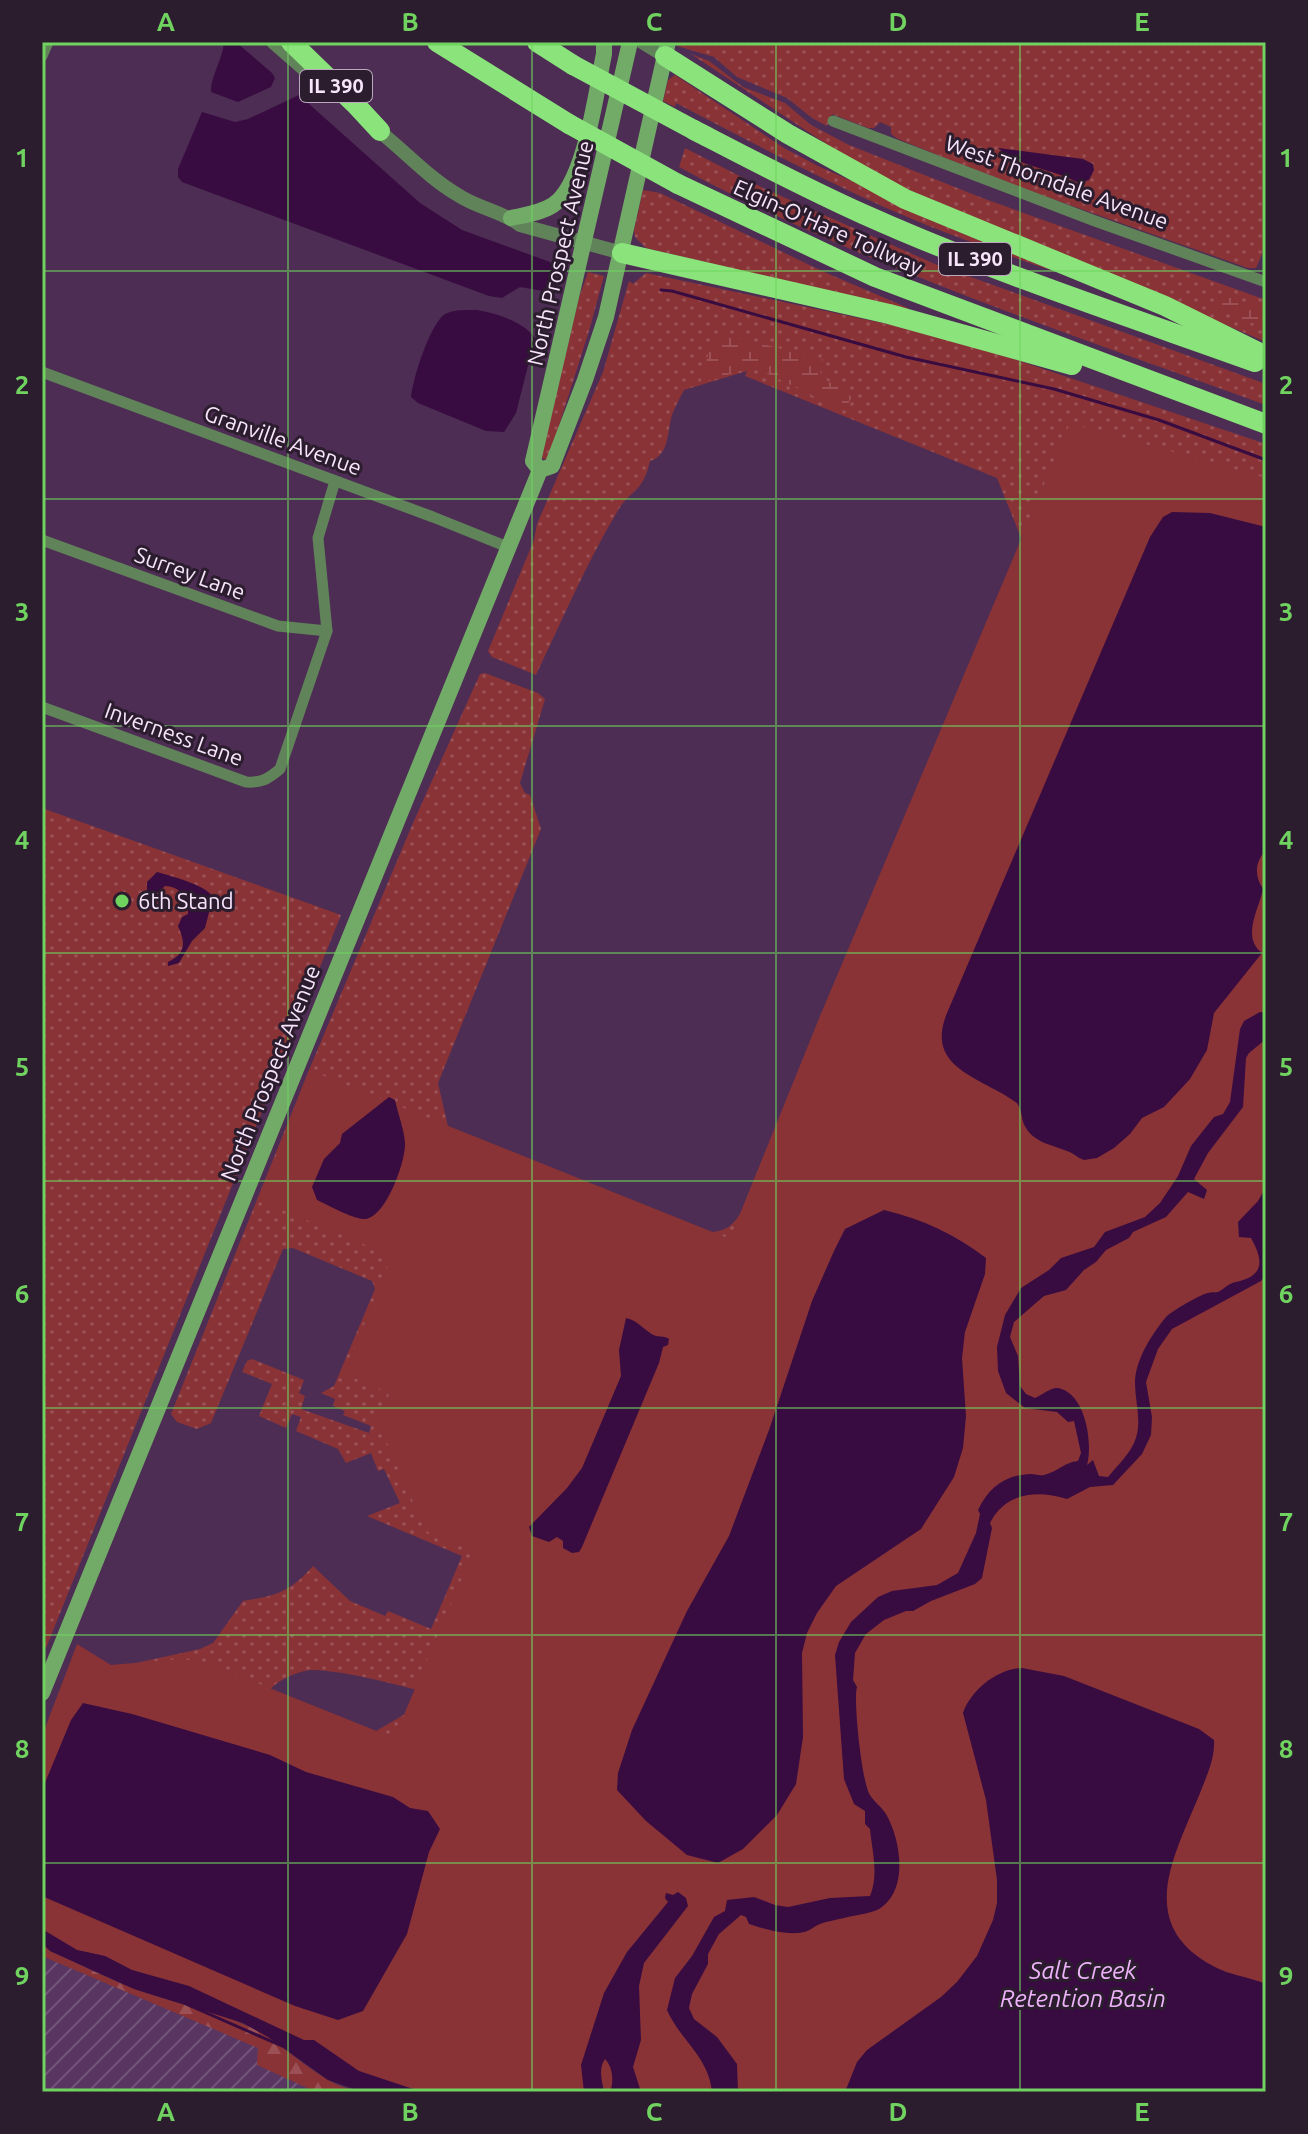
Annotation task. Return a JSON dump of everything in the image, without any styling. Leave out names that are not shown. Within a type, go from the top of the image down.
[{"type":"highway","name":"IL 390","points":[[291,42],[380,131]]},
{"type":"highway","name":"Elgin-O'Hare Tollway","points":[[437,42],[569,124],[678,184],[875,277],[1266,424]]},
{"type":"highway","name":"Elgin-O'Hare Tollway","points":[[537,42],[573,65],[694,130],[864,214],[1055,291],[1266,367]]},
{"type":"highway","points":[[666,49],[788,134],[905,199],[1165,306],[1266,356]]},
{"type":"highway","points":[[622,253],[889,314],[1203,402]]},
{"type":"main road","points":[[511,218],[552,205],[562,197],[575,176],[604,54],[604,42]]},
{"type":"main road","name":"North Prospect Avenue","points":[[540,470],[533,461],[630,42]]},
{"type":"main road","name":"North Prospect Avenue","points":[[540,470],[552,466],[602,332],[666,49]]},
{"type":"main road","name":"North Prospect Avenue","points":[[42,1693],[540,470]]},
{"type":"street","points":[[42,56],[48,42]]},
{"type":"street","points":[[273,42],[455,194],[511,218],[520,225],[622,253]]},
{"type":"street","points":[[642,42],[666,49]]},
{"type":"street","name":"West Thorndale Avenue","points":[[833,121],[1095,221],[1266,282]]},
{"type":"street","name":"Granville Avenue","points":[[42,372],[510,548]]},
{"type":"street","name":"Inverness Lane","points":[[42,707],[246,782],[261,783],[280,769],[327,631],[317,549],[335,481]]},
{"type":"street","name":"Surrey Lane","points":[[42,540],[278,626],[327,631]]},
{"type":"shaded area","points":[[42,1956],[259,2048],[316,2092],[42,2092]]},
{"type":"green space","points":[[678,42],[1266,42],[1266,245],[1256,268],[1248,268],[1005,182],[898,139],[891,134],[891,127],[880,122],[874,128],[868,128],[832,114],[827,126],[787,98],[737,77],[714,57],[677,46]]},
{"type":"green space","points":[[691,54],[709,61],[743,87],[785,103],[811,125],[849,145],[985,199],[1266,300],[1266,342],[904,188],[834,149]]},
{"type":"green space","points":[[675,75],[784,148],[818,166],[1056,272],[884,207],[676,103],[675,107],[663,101],[668,80]]},
{"type":"green space","points":[[685,148],[763,188],[935,264],[1266,384],[1266,405],[968,296],[821,236],[679,167]]},
{"type":"green space","points":[[643,190],[660,193],[822,271],[908,308],[907,311],[646,248],[635,237],[634,231]]},
{"type":"green space","points":[[588,272],[604,276],[548,460],[541,458]]},
{"type":"green space","points":[[646,273],[920,331],[1011,358],[1266,444],[1266,527],[422,2092],[359,2071],[105,1956],[77,1950],[42,1929],[437,1695],[359,1676],[313,1670],[289,1676],[269,1691],[136,1663],[200,1649],[213,1643],[243,1601],[282,1591],[297,1582],[313,1566],[350,1601],[385,1616],[388,1611],[431,1629],[462,1556],[367,1516],[400,1503],[384,1469],[378,1471],[371,1453],[346,1463],[338,1449],[296,1431],[301,1417],[292,1414],[286,1428],[259,1416],[272,1384],[242,1372],[247,1361],[252,1359],[304,1380],[299,1393],[305,1396],[301,1409],[369,1433],[371,1426],[343,1415],[345,1411],[333,1406],[335,1399],[321,1393],[334,1386],[375,1289],[372,1281],[293,1248],[283,1249],[211,1423],[197,1429],[177,1422],[171,1414],[309,1070],[413,823],[480,674],[485,673],[538,693],[545,699],[520,783],[525,793],[530,795],[541,829],[438,1083],[449,1131],[473,1136],[711,1232],[721,1230],[731,1225],[740,1214],[821,1014],[1022,540],[997,478],[745,376],[747,371],[684,390],[672,415],[667,442],[661,454],[650,461],[640,486],[622,504],[606,532],[536,675],[492,657],[488,651],[534,540],[537,524],[603,372],[629,281],[633,284]]},
{"type":"green space","points":[[1219,294],[1266,311],[1266,328],[1211,308]]},
{"type":"green space","points":[[722,334],[823,359],[820,376],[852,397],[845,409],[836,407],[762,371],[749,368],[700,384],[712,341]]},
{"type":"green space","points":[[1070,423],[1266,478],[1266,2092],[422,2092],[359,2071],[314,2040],[304,2040],[189,1986],[131,1970],[105,1956],[77,1950],[42,1929],[42,1736],[77,1644],[111,1665],[181,1659],[205,1662],[394,1738],[473,1552],[426,1531],[376,1418],[390,1393],[344,1374],[392,1256],[259,1200],[309,1070],[730,1239],[821,1014]]},
{"type":"green space","points":[[42,808],[341,915],[42,1658]]},
{"type":"green space","points":[[42,1943],[50,1951],[124,1985],[252,2028],[325,2078],[358,2089],[357,2092],[316,2092],[257,2065],[258,2048],[42,1956]]},
{"type":"water","points":[[224,42],[236,42],[272,73],[275,78],[271,87],[238,102],[211,92]]},
{"type":"water","points":[[299,95],[420,203],[462,230],[550,262],[552,274],[546,288],[543,291],[520,287],[502,298],[489,296],[182,182],[178,177],[178,169],[202,112],[235,122]]},
{"type":"water","points":[[998,148],[1083,159],[1093,164],[1094,170],[1089,180],[1079,183],[1016,160]]},
{"type":"water","points":[[477,310],[517,323],[535,338],[516,413],[504,432],[486,431],[418,403],[411,397],[423,352],[439,320],[452,311]]},
{"type":"water","points":[[1172,512],[1210,513],[1266,527],[1266,850],[1257,869],[1263,889],[1252,931],[1256,946],[1262,953],[1214,1013],[1207,1050],[1190,1079],[1164,1107],[1142,1118],[1114,1148],[1097,1158],[1084,1160],[1034,1137],[1024,1125],[1017,1103],[973,1078],[950,1059],[943,1047],[942,1032],[947,1013],[1150,537],[1163,517]]},
{"type":"water","points":[[157,872],[196,885],[213,897],[205,928],[192,941],[179,963],[168,966],[168,962],[179,955],[183,947],[178,926],[182,917],[188,914],[188,908],[183,894],[171,887],[165,886],[155,895],[150,895],[147,882]]},
{"type":"water","points":[[1260,1012],[1266,1013],[1266,1039],[1246,1058],[1243,1107],[1208,1153],[1194,1179],[1207,1190],[1204,1199],[1188,1192],[1166,1217],[1133,1232],[1129,1238],[1106,1250],[1066,1290],[1044,1296],[1014,1322],[1010,1337],[1018,1356],[1020,1386],[1026,1394],[1035,1398],[1058,1388],[1075,1399],[1088,1433],[1087,1465],[1093,1460],[1099,1476],[1108,1477],[1129,1452],[1137,1436],[1136,1374],[1145,1348],[1161,1324],[1169,1314],[1192,1300],[1220,1291],[1256,1272],[1258,1254],[1251,1238],[1239,1237],[1238,1222],[1258,1201],[1266,1187],[1266,1274],[1261,1281],[1172,1329],[1158,1349],[1146,1382],[1152,1417],[1151,1435],[1142,1454],[1113,1485],[1090,1487],[1067,1499],[1034,1494],[1013,1499],[990,1523],[992,1528],[982,1578],[913,1611],[884,1620],[866,1634],[855,1653],[853,1680],[857,1687],[859,1741],[867,1788],[886,1814],[895,1837],[899,1864],[895,1890],[889,1901],[875,1911],[823,1923],[804,1932],[784,1933],[762,1928],[749,1924],[746,1917],[741,1915],[719,1934],[708,1954],[708,1964],[692,1994],[689,2008],[694,2019],[717,2037],[737,2064],[738,2092],[712,2092],[706,2069],[667,2010],[675,1978],[692,1956],[714,1917],[725,1911],[727,1900],[754,1897],[788,1907],[830,1898],[870,1896],[873,1888],[870,1829],[865,1824],[865,1811],[854,1804],[844,1779],[835,1655],[839,1642],[851,1622],[878,1597],[892,1591],[937,1585],[958,1573],[976,1533],[978,1510],[987,1495],[999,1484],[1022,1475],[1044,1475],[1078,1461],[1081,1453],[1074,1421],[1068,1422],[1057,1412],[1025,1408],[1006,1393],[998,1371],[997,1347],[1005,1315],[1021,1288],[1061,1258],[1094,1247],[1105,1232],[1145,1217],[1160,1203],[1178,1176],[1191,1146],[1214,1117],[1223,1114],[1230,1102],[1240,1029],[1244,1021]]},
{"type":"water","points":[[389,1097],[395,1100],[405,1143],[402,1163],[386,1201],[371,1217],[363,1219],[317,1200],[312,1187],[324,1159],[340,1143],[342,1134]]},
{"type":"water","points":[[884,1210],[938,1228],[986,1258],[985,1274],[965,1332],[962,1358],[966,1416],[963,1448],[954,1477],[921,1529],[836,1586],[817,1613],[802,1653],[803,1737],[796,1784],[777,1815],[743,1849],[718,1863],[687,1855],[646,1821],[617,1790],[618,1773],[632,1730],[687,1611],[729,1536],[769,1430],[812,1301],[834,1251],[845,1229]]},
{"type":"water","points":[[626,1318],[656,1336],[666,1337],[669,1339],[668,1345],[663,1347],[582,1547],[579,1552],[572,1553],[563,1548],[563,1541],[557,1537],[549,1542],[532,1536],[529,1527],[582,1468],[621,1376],[619,1350]]},
{"type":"water","name":"Salt Creek Retention Basin","points":[[1022,1668],[1064,1676],[1199,1729],[1214,1740],[1209,1771],[1173,1861],[1167,1907],[1174,1929],[1188,1948],[1219,1969],[1266,1984],[1266,2092],[845,2092],[857,2062],[867,2050],[957,1982],[977,1956],[993,1920],[997,1880],[986,1800],[963,1713],[972,1696],[986,1682],[1003,1672]]},
{"type":"water","points":[[83,1703],[132,1714],[270,1755],[306,1772],[393,1797],[410,1808],[428,1811],[440,1829],[429,1852],[407,1934],[363,2011],[338,2020],[295,2006],[42,1896],[42,1790],[71,1720]]},
{"type":"water","points":[[678,1892],[686,1898],[688,1906],[644,1963],[639,1986],[641,2040],[633,2067],[641,2092],[610,2092],[612,2075],[605,2059],[601,2071],[604,2092],[584,2092],[581,2065],[604,1993],[627,1952],[668,1902],[666,1893],[673,1895]]},
{"type":"water","points":[[42,1929],[77,1950],[105,1956],[132,1970],[189,1986],[304,2040],[314,2040],[359,2071],[422,2092],[362,2092],[328,2080],[243,2023],[134,1989],[50,1951],[42,1943]]},
{"type":"waterway","points":[[661,290],[906,357],[1054,389],[1159,420],[1266,460]]},
{"type":"waterway","points":[[186,2004],[282,2046]]},
{"type":"place","name":"6th Stand","points":[[122,901]]}]
